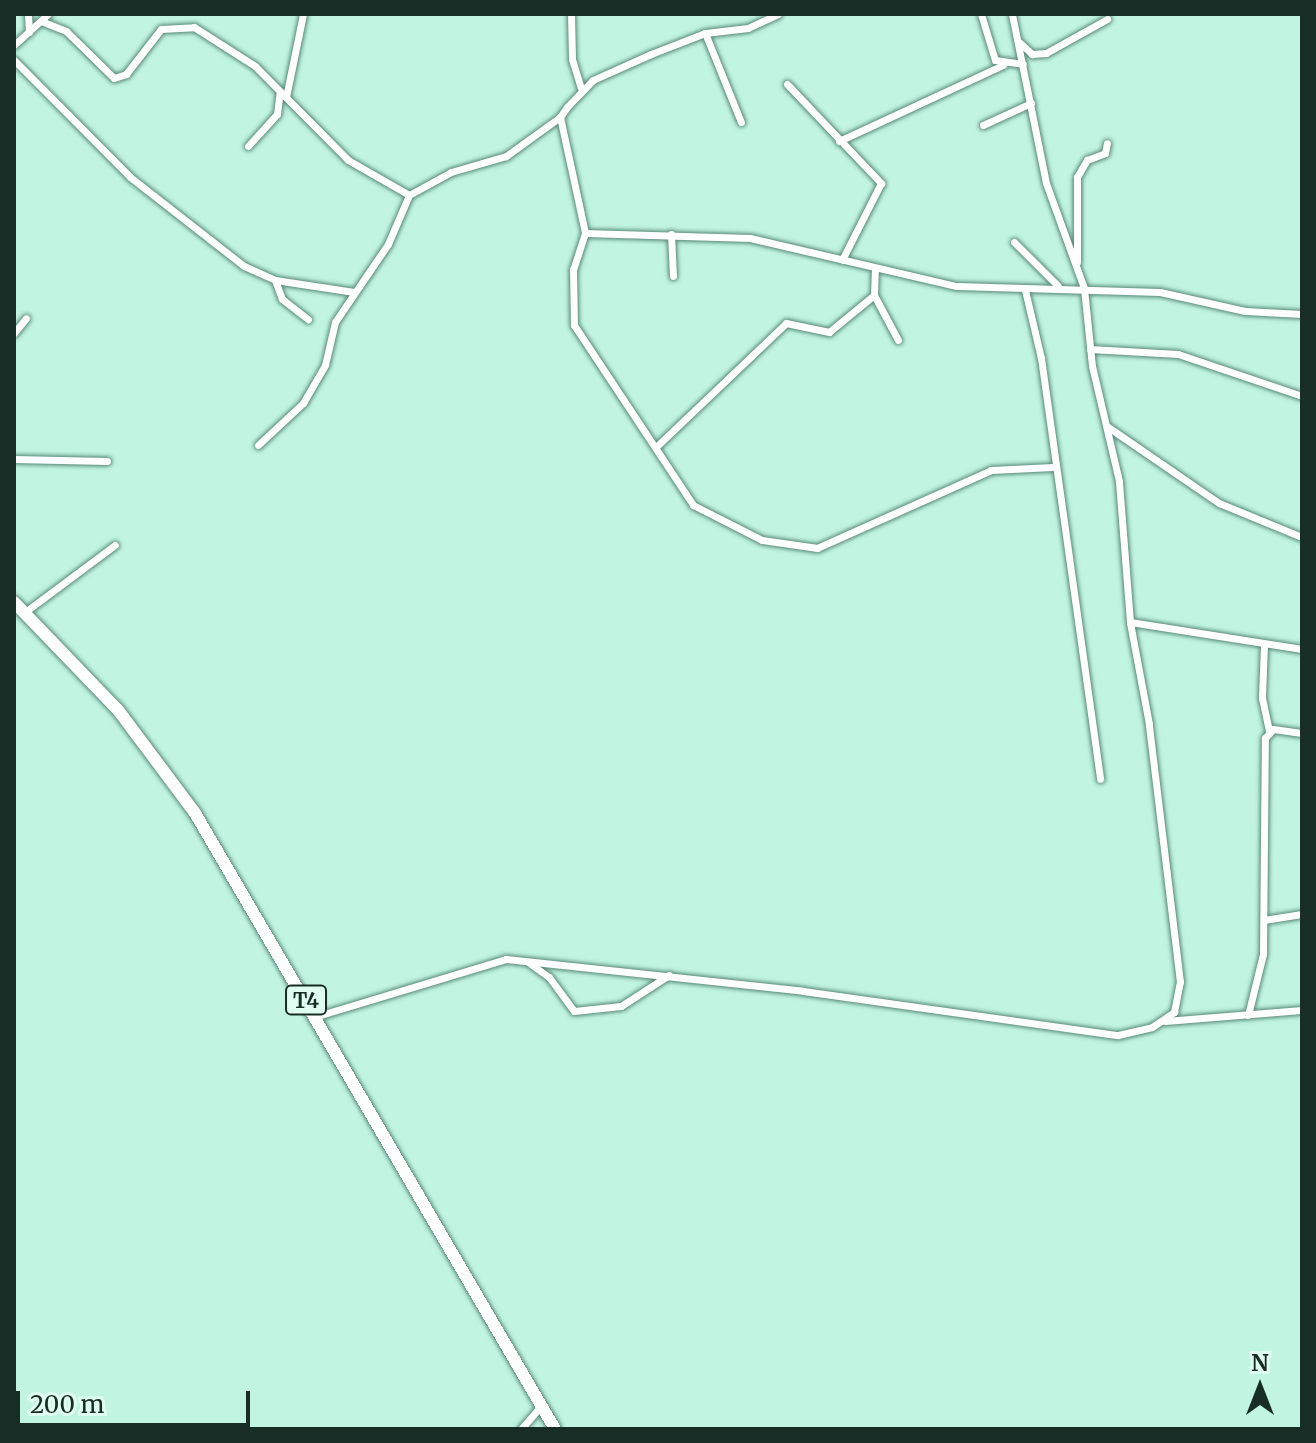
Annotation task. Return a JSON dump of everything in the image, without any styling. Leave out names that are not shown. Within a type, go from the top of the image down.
[{"type":"highway","name":"T4","points":[[14,602],[147,746],[256,910],[314,1017],[555,1429]]},
{"type":"street","points":[[28,14],[29,32]]},
{"type":"street","points":[[14,45],[48,14]]},
{"type":"street","points":[[248,146],[277,114],[303,14]]},
{"type":"street","points":[[571,14],[572,59],[581,88]]},
{"type":"street","points":[[258,445],[303,403],[322,372],[335,322],[388,244],[409,195],[451,172],[506,156],[560,117],[581,88],[705,33],[748,28],[778,14]]},
{"type":"street","points":[[981,14],[991,54],[1003,65]]},
{"type":"street","points":[[1012,14],[1046,183],[1084,288],[1090,349],[1122,504],[1130,622],[1149,724],[1180,982],[1165,1021]]},
{"type":"street","points":[[1017,40],[1032,54],[1046,53],[1107,19]]},
{"type":"street","points":[[41,21],[66,31],[114,78],[126,74],[161,29],[184,23],[241,56],[348,160],[409,195]]},
{"type":"street","points":[[705,33],[741,122]]},
{"type":"street","points":[[14,60],[130,177],[244,266],[275,280],[354,292]]},
{"type":"street","points":[[839,141],[1003,65],[1023,64]]},
{"type":"street","points":[[787,84],[791,94],[819,111],[848,151],[877,175],[882,190],[842,260]]},
{"type":"street","points":[[983,125],[1031,103]]},
{"type":"street","points":[[560,117],[585,233],[573,269],[570,315],[658,445],[693,505],[791,548],[839,541],[991,470],[1053,467]]},
{"type":"street","points":[[848,151],[854,133]]},
{"type":"street","points":[[1077,264],[1077,177],[1087,160],[1105,153],[1107,143]]},
{"type":"street","points":[[585,233],[750,238],[957,286],[1025,290],[1058,286],[1160,292],[1245,311],[1302,314]]},
{"type":"street","points":[[671,234],[673,276]]},
{"type":"street","points":[[1014,242],[1058,286]]},
{"type":"street","points":[[875,269],[874,295],[898,340]]},
{"type":"street","points":[[275,280],[282,299],[308,319]]},
{"type":"street","points":[[1025,290],[1041,358],[1053,467],[1100,779]]},
{"type":"street","points":[[658,445],[786,323],[829,332],[874,295]]},
{"type":"street","points":[[14,333],[26,318]]},
{"type":"street","points":[[1090,349],[1178,354],[1302,396]]},
{"type":"street","points":[[1107,426],[1219,503],[1302,537]]},
{"type":"street","points":[[14,459],[107,461]]},
{"type":"street","points":[[25,612],[115,545]]},
{"type":"street","points":[[1130,622],[1302,649]]},
{"type":"street","points":[[1248,1015],[1260,974],[1264,920],[1269,730],[1263,712],[1264,645]]},
{"type":"street","points":[[1269,730],[1302,733]]},
{"type":"street","points":[[1264,920],[1302,914]]},
{"type":"street","points":[[314,1017],[487,960],[669,975],[1118,1035],[1165,1021],[1302,1010]]},
{"type":"street","points":[[527,961],[549,977],[574,1011],[621,1006],[669,975]]},
{"type":"street","points":[[521,1429],[540,1407]]}]
